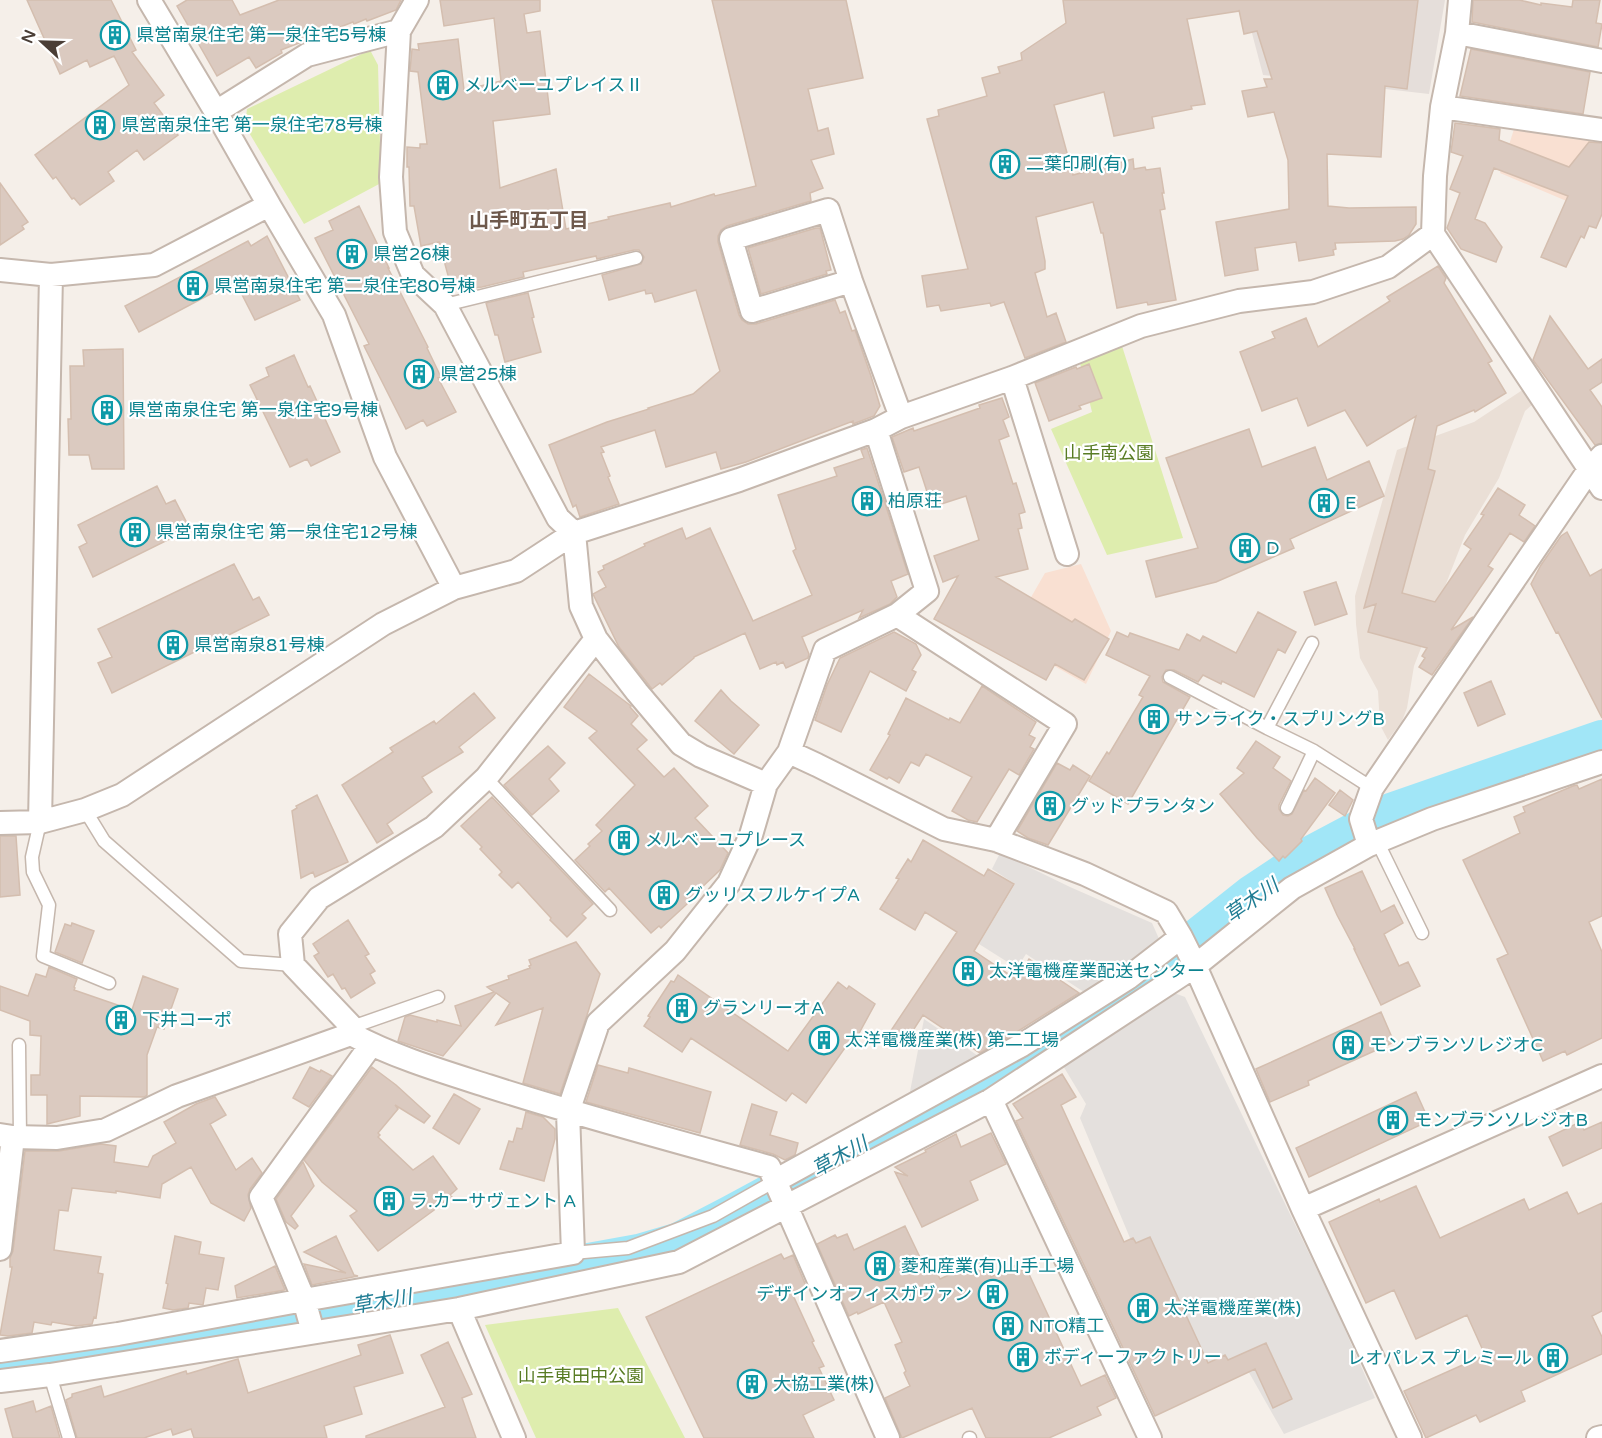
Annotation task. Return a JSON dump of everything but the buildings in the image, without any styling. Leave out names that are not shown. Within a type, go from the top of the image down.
[{"type":"street","points":[[149,0],[334,315],[385,457],[454,588]]},
{"type":"street","points":[[417,0],[399,31],[391,177],[395,232],[413,275],[445,305],[558,518],[574,533],[581,606],[596,639],[681,744],[701,756],[766,784]]},
{"type":"street","points":[[1460,0],[1457,33],[1442,107],[1435,176],[1433,234],[1595,463],[1602,488]]},
{"type":"street","points":[[216,112],[307,55],[399,31]]},
{"type":"street","points":[[1457,33],[1602,61]]},
{"type":"street","points":[[1442,107],[1602,130]]},
{"type":"street","points":[[0,270],[51,275],[154,265],[269,205]]},
{"type":"street","points":[[851,281],[752,311],[731,239],[828,210],[851,281],[901,417]]},
{"type":"street","points":[[0,824],[40,822],[85,810],[122,795],[383,624],[454,588],[516,571],[574,533],[739,480],[876,430],[901,417],[1011,378],[1141,326],[1239,301],[1313,292],[1388,267],[1433,234]]},
{"type":"street","points":[[40,822],[51,275]]},
{"type":"street","points":[[1011,378],[1067,554]]},
{"type":"street","points":[[575,1268],[568,1112],[598,1023],[675,951],[729,883],[751,835],[766,784],[789,752],[825,650],[897,615],[927,591],[876,430]]},
{"type":"street","points":[[1369,837],[1361,819],[1372,788],[1595,463]]},
{"type":"street","points":[[897,615],[1065,724],[996,840]]},
{"type":"street","points":[[596,639],[486,778],[434,827],[319,898],[290,934],[293,965],[358,1036],[426,1066],[568,1112],[769,1167],[888,1438]]},
{"type":"street","points":[[789,752],[944,829],[996,840],[1085,874],[1166,912],[1188,951],[1303,1209],[1410,1438]]},
{"type":"street","points":[[780,1193],[991,1100],[1188,951],[1292,888],[1369,837],[1432,819],[1602,762]]},
{"type":"street","points":[[0,1382],[50,1375],[309,1316],[575,1268],[679,1262],[780,1193],[1128,978],[1188,951]]},
{"type":"street","points":[[0,1249],[11,1136],[57,1138],[106,1130],[177,1096],[358,1036]]},
{"type":"street","points":[[309,1316],[261,1197],[358,1036]]},
{"type":"street","points":[[1303,1209],[1602,1076]]},
{"type":"street","points":[[991,1100],[1150,1438]]},
{"type":"street","points":[[0,1351],[118,1334],[309,1316],[459,1309],[575,1268]]},
{"type":"street","points":[[459,1309],[514,1438]]},
{"type":"lane","points":[[445,305],[636,258]]},
{"type":"lane","points":[[1267,728],[1312,643]]},
{"type":"lane","points":[[1170,677],[1314,751],[1372,788]]},
{"type":"lane","points":[[1287,808],[1314,751]]},
{"type":"lane","points":[[486,778],[610,910]]},
{"type":"lane","points":[[85,810],[104,841],[241,961],[293,965]]},
{"type":"lane","points":[[40,822],[32,857],[33,872],[49,905],[43,956],[109,983]]},
{"type":"lane","points":[[1369,837],[1422,933]]},
{"type":"lane","points":[[358,1036],[438,996]]},
{"type":"lane","points":[[11,1136],[19,1045]]},
{"type":"lane","points":[[575,1268],[780,1193]]},
{"type":"lane","points":[[50,1375],[69,1438]]},
{"type":"shaded area","points":[[1246,0],[1445,0],[1429,94],[1263,75],[1248,18]]},
{"type":"shaded area","points":[[1515,126],[1602,135],[1602,216],[1500,173]]},
{"type":"shaded area","points":[[1524,389],[1534,403],[1525,411],[1499,478],[1465,535],[1414,666],[1407,708],[1402,721],[1388,740],[1380,725],[1378,691],[1360,658],[1355,596],[1397,450],[1474,422]]},
{"type":"shaded area","points":[[1081,564],[1111,631],[1086,684],[1007,639],[1045,573]]},
{"type":"shaded area","points":[[1000,853],[1152,923],[1160,941],[1090,996],[1026,954],[1017,968],[979,944],[1015,884],[992,869]]},
{"type":"shaded area","points":[[1174,993],[1185,997],[1335,1307],[1375,1398],[1284,1434],[1239,1355],[1206,1371],[1135,1250],[1080,1118],[1086,1104],[1062,1064]]},
{"type":"shaded area","points":[[924,1019],[987,1062],[908,1102]]},
{"type":"green space","points":[[370,50],[378,65],[381,183],[304,224],[245,126],[247,109]]},
{"type":"green space","name":"山手南公園","points":[[1122,346],[1183,538],[1107,555],[1051,429],[1092,412],[1080,363]]},
{"type":"green space","name":"山手東田中公園","points":[[618,1308],[685,1438],[536,1438],[485,1325]]},
{"type":"waterway","name":"草木川","points":[[0,1364],[53,1360],[213,1333],[639,1256],[680,1244],[967,1090],[1063,1035],[1172,961],[1254,896],[1313,857],[1394,814],[1602,742]]},
{"type":"place","name":"県営南泉住宅 第一泉住宅5号棟","points":[[115,35]]},
{"type":"place","name":"メルベーユプレイスⅡ","points":[[443,85]]},
{"type":"place","name":"県営南泉住宅 第一泉住宅78号棟","points":[[100,125]]},
{"type":"place","name":"二葉印刷(有)","points":[[1005,164]]},
{"type":"place","name":"県営26棟","points":[[352,254]]},
{"type":"place","name":"県営南泉住宅 第二泉住宅80号棟","points":[[193,286]]},
{"type":"place","name":"県営25棟","points":[[419,374]]},
{"type":"place","name":"県営南泉住宅 第一泉住宅9号棟","points":[[107,410]]},
{"type":"place","name":"柏原荘","points":[[867,501]]},
{"type":"place","name":"E","points":[[1324,503]]},
{"type":"place","name":"県営南泉住宅 第一泉住宅12号棟","points":[[135,532]]},
{"type":"place","name":"D","points":[[1245,548]]},
{"type":"place","name":"県営南泉81号棟","points":[[173,645]]},
{"type":"place","name":"サンライク・スプリングB","points":[[1154,719]]},
{"type":"place","name":"グッドプランタン","points":[[1050,806]]},
{"type":"place","name":"メルベーユプレース","points":[[624,840]]},
{"type":"place","name":"グッリスフルケイプA","points":[[664,895]]},
{"type":"place","name":"太洋電機産業配送センター","points":[[968,971]]},
{"type":"place","name":"グランリーオA","points":[[682,1008]]},
{"type":"place","name":"下井コーポ","points":[[121,1020]]},
{"type":"place","name":"太洋電機産業(株) 第二工場","points":[[824,1040]]},
{"type":"place","name":"モンブランソレジオC","points":[[1348,1045]]},
{"type":"place","name":"モンブランソレジオB","points":[[1393,1120]]},
{"type":"place","name":"ラ.カーサヴェント A","points":[[389,1201]]},
{"type":"place","name":"菱和産業(有)山手工場","points":[[880,1266]]},
{"type":"place","name":"デザインオフィスガヴァン","points":[[993,1294]]},
{"type":"place","name":"太洋電機産業(株)","points":[[1143,1308]]},
{"type":"place","name":"NTO精工","points":[[1008,1326]]},
{"type":"place","name":"ボディーファクトリー","points":[[1023,1357]]},
{"type":"place","name":"レオパレス プレミール","points":[[1553,1358]]},
{"type":"place","name":"大協工業(株)","points":[[752,1384]]},
{"type":"district","name":"山手町五丁目","points":[[529,221]]}]
